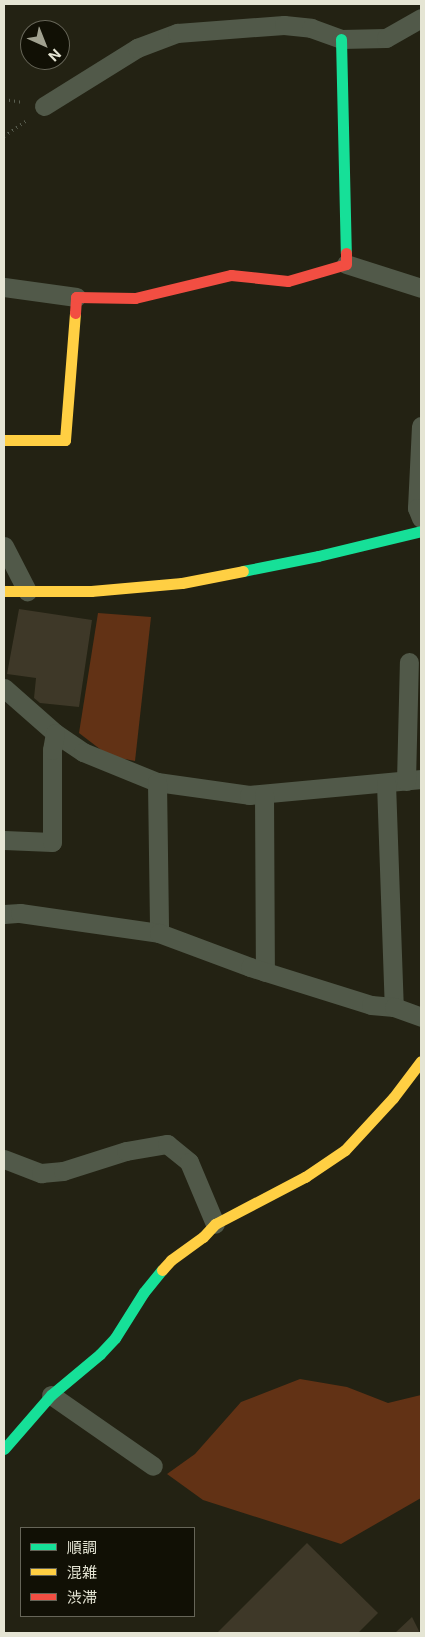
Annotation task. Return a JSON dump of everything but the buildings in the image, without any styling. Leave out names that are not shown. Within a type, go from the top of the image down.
[{"type":"street","points":[[44,106],[137,48],[177,33],[284,25],[312,28],[341,39],[386,38],[421,18]]},
{"type":"street","points":[[341,39],[346,264]]},
{"type":"street","points":[[4,287],[76,297],[134,298],[231,275],[288,281],[346,264],[421,288]]},
{"type":"street","points":[[4,440],[65,440],[76,297]]},
{"type":"street","points":[[421,426],[417,508],[421,518]]},
{"type":"street","points":[[4,591],[91,591],[182,584],[318,556],[421,532]]},
{"type":"street","points":[[4,546],[28,591]]},
{"type":"street","points":[[4,688],[55,733],[84,752],[157,782],[249,795],[414,780],[409,662]]},
{"type":"street","points":[[4,840],[52,842],[52,750],[55,733]]},
{"type":"street","points":[[157,782],[159,933]]},
{"type":"street","points":[[386,783],[394,1007]]},
{"type":"street","points":[[264,794],[265,972]]},
{"type":"street","points":[[4,914],[20,913],[159,933],[265,972],[371,1005],[394,1007],[421,1017]]},
{"type":"street","points":[[4,1449],[51,1395],[100,1354],[115,1338],[144,1292],[171,1260],[203,1237],[215,1224],[305,1177],[345,1150],[392,1098],[421,1062]]},
{"type":"street","points":[[4,1159],[40,1173],[62,1171],[126,1150],[167,1144],[189,1162],[215,1224]]},
{"type":"street","points":[[51,1395],[153,1466]]},
{"type":"path","points":[[4,136],[44,106]]},
{"type":"shaded area","points":[[98,613],[151,617],[135,761],[109,756],[79,733]]},
{"type":"shaded area","points":[[300,1379],[347,1387],[388,1403],[421,1395],[421,1498],[341,1544],[203,1500],[167,1474],[195,1454],[241,1402]]},
{"type":"traffic: fast","points":[[341,39],[346,253]]},
{"type":"traffic: fast","points":[[243,571],[318,556],[421,531]]},
{"type":"traffic: fast","points":[[4,1449],[51,1395],[100,1354],[115,1338],[144,1292],[162,1270]]},
{"type":"traffic: slow","points":[[4,440],[65,440],[75,313]]},
{"type":"traffic: slow","points":[[4,591],[91,591],[182,583],[243,571]]},
{"type":"traffic: slow","points":[[162,1270],[171,1260],[203,1237],[215,1224],[305,1177],[345,1150],[393,1098],[421,1061]]},
{"type":"traffic: jam","points":[[75,313],[76,297],[135,298],[231,275],[288,281],[346,264],[346,253]]}]
